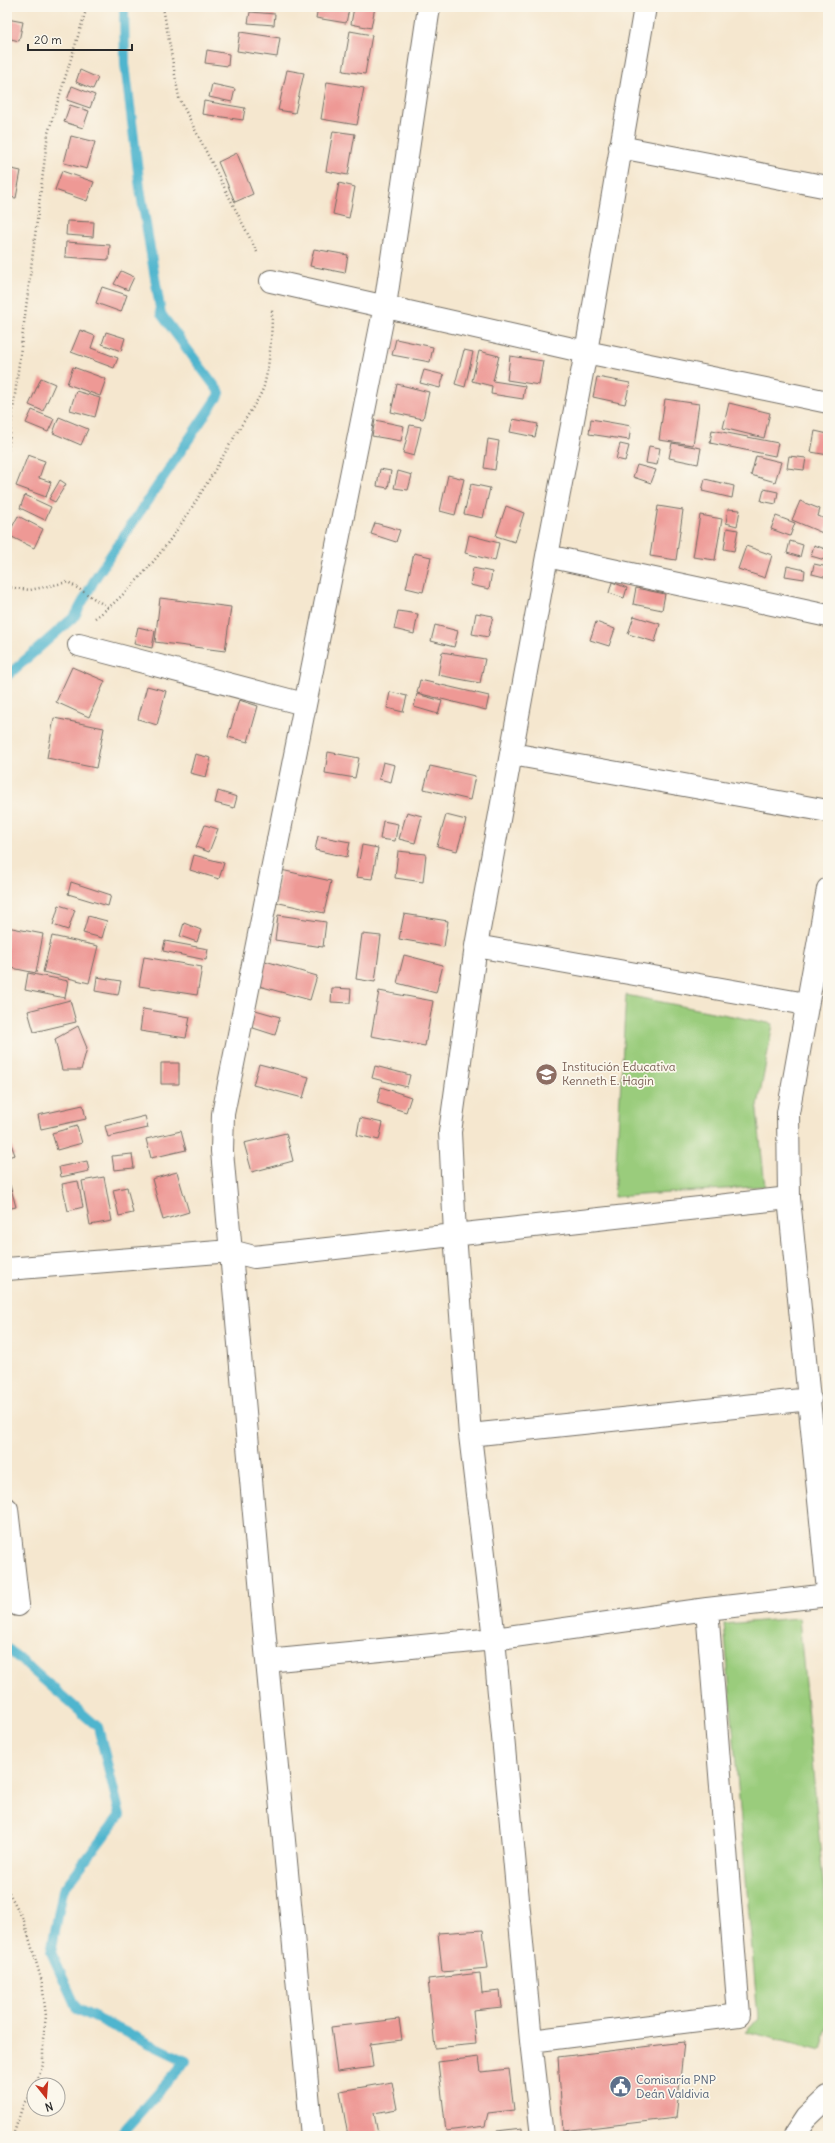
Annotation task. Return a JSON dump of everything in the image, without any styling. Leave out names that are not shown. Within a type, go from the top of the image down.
[{"type":"street","points":[[312,2136],[267,1661],[222,1151],[223,1114],[385,306],[429,7]]},
{"type":"street","points":[[542,2136],[531,2041],[494,1639],[470,1435],[455,1234],[450,1132],[476,946],[547,556],[586,352],[645,7]]},
{"type":"street","points":[[620,147],[828,188]]},
{"type":"street","points":[[271,281],[586,352],[828,402]]},
{"type":"street","points":[[547,556],[828,616]]},
{"type":"street","points":[[78,645],[304,704]]},
{"type":"street","points":[[512,754],[828,811]]},
{"type":"street","points":[[828,888],[806,1004],[788,1113],[789,1198],[828,1591]]},
{"type":"street","points":[[476,946],[806,1004]]},
{"type":"street","points":[[7,1269],[231,1251],[254,1258],[455,1234],[789,1198]]},
{"type":"street","points":[[470,1435],[810,1399]]},
{"type":"street","points":[[7,1509],[18,1605]]},
{"type":"street","points":[[267,1661],[494,1639],[707,1609],[828,1595]]},
{"type":"street","points":[[531,2041],[739,2015],[707,1609]]},
{"type":"street","points":[[794,2136],[806,2118],[828,2096]]},
{"type":"path","points":[[7,458],[48,133],[87,7]]},
{"type":"path","points":[[78,645],[89,622],[109,608],[146,570],[185,520],[264,387],[272,333],[271,281],[179,98],[163,7]]},
{"type":"path","points":[[7,588],[30,590],[68,582],[109,608]]},
{"type":"path","points":[[7,1889],[24,1921],[42,1982],[46,2016],[43,2039],[43,2066],[38,2077]]},
{"type":"path","points":[[13,2136],[23,2105],[26,2100]]},
{"type":"green space","points":[[626,995],[773,1024],[757,1111],[765,1186],[614,1197]]},
{"type":"green space","points":[[799,1618],[828,1935],[828,2023],[821,2051],[745,2031],[758,2019],[724,1624]]},
{"type":"building","points":[[318,7],[349,9],[346,23],[316,18]]},
{"type":"building","points":[[354,7],[375,7],[371,28],[351,24]]},
{"type":"building","points":[[250,12],[275,14],[274,25],[248,23]]},
{"type":"building","points":[[7,19],[23,22],[19,41],[7,38]]},
{"type":"building","points":[[350,31],[372,35],[365,74],[343,71]]},
{"type":"building","points":[[240,32],[280,38],[277,57],[237,51]]},
{"type":"building","points":[[207,50],[229,54],[228,66],[205,63]]},
{"type":"building","points":[[80,70],[98,78],[93,89],[76,82]]},
{"type":"building","points":[[287,70],[304,73],[295,113],[278,110]]},
{"type":"building","points":[[327,82],[364,88],[357,125],[321,119]]},
{"type":"building","points":[[212,84],[235,89],[232,102],[209,97]]},
{"type":"building","points":[[72,86],[95,95],[90,108],[67,100]]},
{"type":"building","points":[[204,101],[245,108],[243,120],[202,114]]},
{"type":"building","points":[[70,105],[89,111],[83,128],[64,122]]},
{"type":"building","points":[[333,131],[355,134],[348,175],[326,171]]},
{"type":"building","points":[[71,136],[95,142],[87,169],[64,163]]},
{"type":"building","points":[[237,153],[253,194],[235,202],[218,162]]},
{"type":"building","points":[[7,168],[21,171],[16,198],[7,197]]},
{"type":"building","points":[[62,171],[94,182],[87,201],[55,190]]},
{"type":"building","points":[[339,183],[355,187],[349,218],[333,214]]},
{"type":"building","points":[[67,221],[94,222],[93,237],[66,235]]},
{"type":"building","points":[[66,242],[110,245],[109,260],[65,257]]},
{"type":"building","points":[[314,249],[348,255],[345,273],[310,266]]},
{"type":"building","points":[[121,271],[134,277],[128,290],[114,284]]},
{"type":"building","points":[[102,287],[127,295],[121,312],[96,303]]},
{"type":"building","points":[[80,330],[95,336],[91,348],[118,358],[114,368],[71,352]]},
{"type":"building","points":[[106,332],[125,338],[121,351],[102,344]]},
{"type":"building","points":[[396,339],[433,347],[430,362],[392,355]]},
{"type":"building","points":[[464,350],[473,352],[465,387],[455,384]]},
{"type":"building","points":[[479,351],[499,356],[493,381],[525,386],[523,399],[491,394],[492,386],[472,381]]},
{"type":"building","points":[[510,356],[543,361],[539,385],[507,380]]},
{"type":"building","points":[[73,367],[106,379],[100,396],[67,384]]},
{"type":"building","points":[[424,370],[444,375],[440,388],[420,383]]},
{"type":"building","points":[[597,377],[630,383],[625,404],[593,397]]},
{"type":"building","points":[[41,378],[55,384],[43,411],[29,405]]},
{"type":"building","points":[[397,384],[429,392],[423,419],[391,412]]},
{"type":"building","points":[[76,391],[100,398],[95,417],[70,410]]},
{"type":"building","points":[[665,399],[699,404],[693,445],[659,440]]},
{"type":"building","points":[[729,403],[770,413],[764,438],[723,428]]},
{"type":"building","points":[[32,410],[54,419],[48,432],[26,423]]},
{"type":"building","points":[[59,417],[88,429],[81,445],[53,433]]},
{"type":"building","points":[[513,419],[538,424],[535,437],[510,432]]},
{"type":"building","points":[[591,419],[631,426],[629,440],[589,434]]},
{"type":"building","points":[[375,420],[404,426],[401,441],[372,436]]},
{"type":"building","points":[[410,425],[421,427],[414,456],[403,453]]},
{"type":"building","points":[[712,430],[778,443],[775,456],[710,443]]},
{"type":"building","points":[[815,431],[828,434],[828,455],[811,452]]},
{"type":"building","points":[[488,439],[499,441],[495,470],[484,468]]},
{"type":"building","points":[[672,443],[701,448],[698,464],[669,458]]},
{"type":"building","points":[[620,444],[629,446],[625,461],[616,459]]},
{"type":"building","points":[[649,446],[660,448],[657,465],[646,463]]},
{"type":"building","points":[[28,455],[45,461],[39,478],[51,482],[46,497],[16,486]]},
{"type":"building","points":[[756,456],[781,462],[775,482],[751,475]]},
{"type":"building","points":[[789,456],[806,458],[804,470],[787,468]]},
{"type":"building","points":[[637,465],[656,470],[651,483],[633,477]]},
{"type":"building","points":[[380,469],[391,471],[388,488],[377,486]]},
{"type":"building","points":[[398,471],[412,475],[408,490],[394,488]]},
{"type":"building","points":[[448,475],[464,479],[455,515],[440,511]]},
{"type":"building","points":[[705,479],[734,486],[732,498],[702,491]]},
{"type":"building","points":[[60,480],[66,484],[55,502],[49,499]]},
{"type":"building","points":[[471,484],[490,488],[483,518],[464,514]]},
{"type":"building","points":[[764,489],[778,492],[776,504],[761,501]]},
{"type":"building","points":[[25,495],[51,507],[45,520],[20,508]]},
{"type":"building","points":[[800,501],[820,509],[818,516],[828,520],[825,534],[792,520]]},
{"type":"building","points":[[506,506],[524,513],[515,542],[496,536]]},
{"type":"building","points":[[658,506],[683,510],[676,560],[650,556]]},
{"type":"building","points":[[728,509],[740,510],[737,526],[726,523]]},
{"type":"building","points":[[700,515],[722,519],[715,560],[693,557]]},
{"type":"building","points":[[18,516],[43,529],[34,548],[8,535]]},
{"type":"building","points":[[776,516],[795,523],[790,536],[771,529]]},
{"type":"building","points":[[375,523],[400,530],[396,542],[371,534]]},
{"type":"building","points":[[727,528],[738,530],[734,551],[724,549]]},
{"type":"building","points":[[469,535],[499,543],[495,561],[465,553]]},
{"type":"building","points":[[790,541],[803,545],[800,557],[787,553]]},
{"type":"building","points":[[814,545],[828,550],[828,561],[811,556]]},
{"type":"building","points":[[746,546],[772,555],[765,578],[738,569]]},
{"type":"building","points":[[414,553],[431,557],[423,592],[406,588]]},
{"type":"building","points":[[814,564],[828,567],[828,578],[812,574]]},
{"type":"building","points":[[787,566],[805,570],[804,579],[785,576]]},
{"type":"building","points":[[473,568],[492,572],[489,589],[470,585]]},
{"type":"building","points":[[612,582],[627,588],[624,598],[609,593]]},
{"type":"building","points":[[636,588],[665,594],[662,610],[633,604]]},
{"type":"building","points":[[160,598],[231,607],[225,651],[155,642]]},
{"type":"building","points":[[398,611],[418,614],[414,634],[394,629]]},
{"type":"building","points":[[476,613],[493,616],[488,637],[472,634]]},
{"type":"building","points":[[634,616],[660,624],[655,642],[628,634]]},
{"type":"building","points":[[596,622],[615,629],[609,646],[590,640]]},
{"type":"building","points":[[435,625],[458,631],[454,647],[431,641]]},
{"type":"building","points":[[138,627],[155,631],[152,648],[134,644]]},
{"type":"building","points":[[442,652],[485,659],[480,683],[438,675]]},
{"type":"building","points":[[72,667],[105,681],[89,717],[56,702]]},
{"type":"building","points":[[420,680],[489,696],[486,710],[417,693]]},
{"type":"building","points":[[147,686],[166,691],[157,725],[138,719]]},
{"type":"building","points":[[390,692],[407,696],[403,712],[387,708]]},
{"type":"building","points":[[417,694],[442,701],[438,714],[414,707]]},
{"type":"building","points":[[239,700],[258,706],[248,742],[228,737]]},
{"type":"building","points":[[54,718],[104,728],[96,768],[47,758]]},
{"type":"building","points":[[328,752],[359,758],[355,778],[325,773]]},
{"type":"building","points":[[195,754],[211,758],[206,777],[190,773]]},
{"type":"building","points":[[383,762],[395,765],[391,782],[379,779]]},
{"type":"building","points":[[430,766],[475,776],[470,800],[424,789]]},
{"type":"building","points":[[218,791],[237,797],[234,808],[215,803]]},
{"type":"building","points":[[407,812],[422,816],[415,843],[399,839]]},
{"type":"building","points":[[446,815],[466,820],[457,851],[437,846]]},
{"type":"building","points":[[383,821],[398,824],[395,841],[380,839]]},
{"type":"building","points":[[205,825],[218,829],[209,852],[196,847]]},
{"type":"building","points":[[318,836],[350,842],[347,857],[315,850]]},
{"type":"building","points":[[362,845],[378,848],[372,879],[356,877]]},
{"type":"building","points":[[398,851],[426,854],[423,882],[395,878]]},
{"type":"building","points":[[194,855],[224,863],[219,879],[190,870]]},
{"type":"building","points":[[281,870],[331,881],[324,913],[275,902]]},
{"type":"building","points":[[71,882],[111,895],[108,906],[68,894]]},
{"type":"building","points":[[59,905],[75,910],[68,930],[53,925]]},
{"type":"building","points":[[404,914],[448,921],[444,947],[399,939]]},
{"type":"building","points":[[278,915],[326,922],[323,947],[275,940]]},
{"type":"building","points":[[88,916],[107,921],[102,938],[83,933]]},
{"type":"building","points":[[184,923],[201,930],[197,942],[180,936]]},
{"type":"building","points":[[7,927],[43,934],[36,973],[7,967]]},
{"type":"building","points":[[362,934],[381,936],[375,982],[356,979]]},
{"type":"building","points":[[52,936],[98,946],[89,983],[43,972]]},
{"type":"building","points":[[165,941],[208,949],[206,960],[163,951]]},
{"type":"building","points":[[404,955],[443,965],[436,993],[397,983]]},
{"type":"building","points":[[144,957],[202,967],[197,995],[139,986]]},
{"type":"building","points":[[265,961],[317,976],[310,1000],[259,986]]},
{"type":"building","points":[[28,973],[68,981],[65,998],[25,990]]},
{"type":"building","points":[[97,977],[121,981],[118,995],[95,991]]},
{"type":"building","points":[[332,988],[351,989],[350,1003],[331,1002]]},
{"type":"building","points":[[379,991],[433,1001],[425,1046],[371,1036]]},
{"type":"building","points":[[70,1000],[76,1022],[34,1032],[28,1011]]},
{"type":"building","points":[[143,1009],[190,1017],[186,1038],[140,1031]]},
{"type":"building","points":[[252,1009],[280,1017],[275,1035],[247,1026]]},
{"type":"building","points":[[78,1026],[87,1048],[81,1070],[62,1070],[55,1039]]},
{"type":"building","points":[[161,1063],[179,1063],[179,1084],[161,1084]]},
{"type":"building","points":[[259,1064],[309,1077],[303,1098],[253,1085]]},
{"type":"building","points":[[375,1066],[410,1075],[407,1087],[372,1078]]},
{"type":"building","points":[[381,1087],[411,1097],[406,1112],[377,1103]]},
{"type":"building","points":[[83,1105],[86,1119],[41,1129],[38,1115]]},
{"type":"building","points":[[145,1116],[148,1128],[108,1137],[105,1126]]},
{"type":"building","points":[[360,1118],[383,1123],[379,1140],[357,1135]]},
{"type":"building","points":[[77,1126],[82,1143],[57,1150],[52,1133]]},
{"type":"building","points":[[181,1131],[186,1150],[151,1158],[146,1139]]},
{"type":"building","points":[[7,1133],[15,1155],[7,1157]]},
{"type":"building","points":[[286,1133],[293,1161],[252,1172],[244,1143]]},
{"type":"building","points":[[132,1154],[134,1168],[114,1170],[112,1156]]},
{"type":"building","points":[[87,1161],[89,1171],[61,1177],[59,1167]]},
{"type":"building","points":[[177,1172],[189,1212],[163,1220],[152,1179]]},
{"type":"building","points":[[104,1177],[112,1221],[90,1225],[82,1181]]},
{"type":"building","points":[[78,1181],[83,1207],[68,1211],[62,1184]]},
{"type":"building","points":[[7,1185],[10,1185],[16,1207],[7,1209]]},
{"type":"building","points":[[127,1187],[133,1213],[119,1216],[113,1190]]},
{"type":"building","points":[[483,1930],[488,1968],[442,1972],[438,1933]]},
{"type":"building","points":[[480,1973],[482,1993],[500,1991],[502,2007],[473,2010],[476,2044],[435,2048],[428,1979]]},
{"type":"building","points":[[399,2019],[402,2040],[370,2044],[373,2067],[337,2072],[331,2027]]},
{"type":"building","name":"Comisaría PNP Deán Valdivia","points":[[684,2042],[676,2118],[563,2131],[558,2057]]},
{"type":"building","points":[[479,2057],[481,2072],[509,2069],[514,2110],[488,2113],[485,2126],[446,2131],[438,2062]]},
{"type":"building","points":[[392,2082],[397,2109],[374,2113],[378,2134],[348,2136],[340,2091]]},
{"type":"building","points":[[522,2128],[522,2136],[497,2136],[497,2131]]},
{"type":"waterway","points":[[7,676],[75,616],[96,577],[220,393],[161,314],[140,188],[125,64],[124,7]]},
{"type":"waterway","points":[[7,1648],[98,1727],[120,1815],[63,1890],[51,1952],[77,2009],[186,2061],[119,2136]]},
{"type":"place","name":"Institución Educativa Kenneth E. Hagin","points":[[546,1074]]},
{"type":"place","name":"Comisaría PNP Deán Valdivia","points":[[620,2087]]}]
